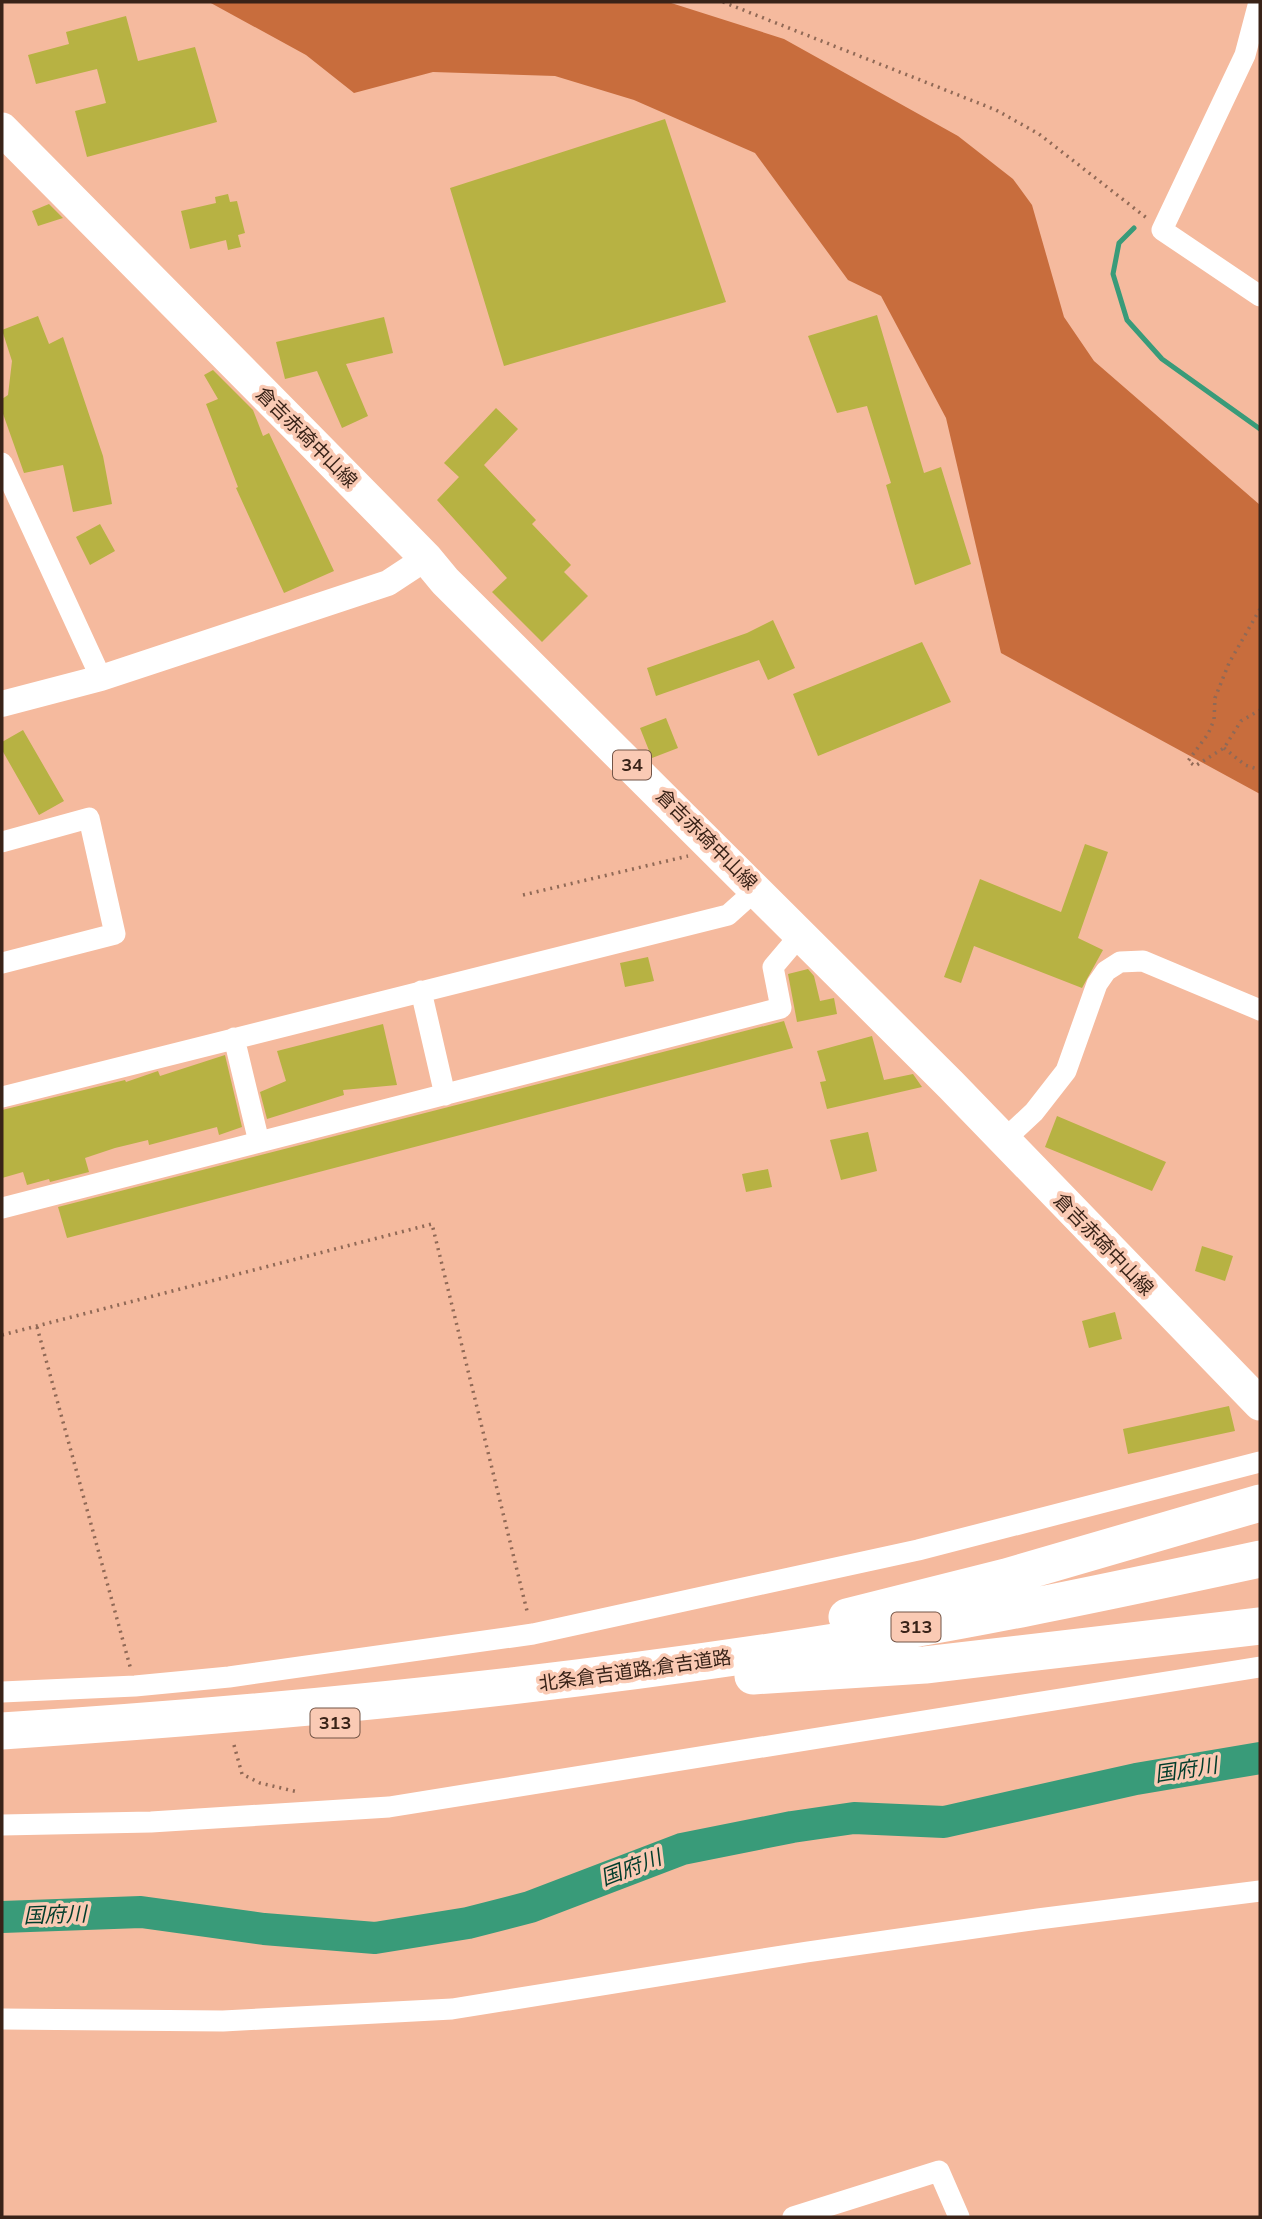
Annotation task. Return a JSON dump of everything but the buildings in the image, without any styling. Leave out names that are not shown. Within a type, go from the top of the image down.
[{"type":"highway","points":[[570,1679],[827,1622],[993,1580],[1260,1503]]},
{"type":"highway","name":"北条倉吉道路;倉吉道路","points":[[2,1731],[338,1705],[570,1679],[797,1648],[1145,1584],[1260,1559]]},
{"type":"highway","name":"北条倉吉道路;倉吉道路","points":[[2,1746],[339,1723],[504,1706],[891,1646],[1260,1576]]},
{"type":"highway","points":[[666,1682],[925,1665],[1260,1626]]},
{"type":"main road","name":"倉吉赤碕中山線","points":[[2,129],[426,558],[444,581],[757,889],[1260,1404]]},
{"type":"street","points":[[1259,2],[1245,55],[1162,230],[1260,296]]},
{"type":"street","points":[[2,463],[101,678]]},
{"type":"street","points":[[2,704],[101,678],[388,583],[426,558]]},
{"type":"street","points":[[2,842],[89,818],[114,934],[2,963]]},
{"type":"street","points":[[2,1097],[728,915],[757,889]]},
{"type":"street","points":[[2,1208],[781,1009],[773,967],[801,934]]},
{"type":"street","points":[[1004,1140],[1034,1112],[1066,1071],[1097,984],[1106,971],[1120,962],[1143,961],[1260,1010]]},
{"type":"street","points":[[421,991],[446,1094]]},
{"type":"street","points":[[233,1038],[259,1143]]},
{"type":"street","points":[[2,1692],[135,1686],[229,1677],[533,1634],[918,1550],[1260,1462]]},
{"type":"street","points":[[2,1825],[151,1822],[389,1807],[1260,1667]]},
{"type":"street","points":[[2,2019],[223,2021],[452,2009],[807,1952],[1260,1891]]},
{"type":"street","points":[[793,2217],[939,2171],[959,2217]]},
{"type":"path","points":[[723,2],[996,110],[1039,134],[1162,230]]},
{"type":"path","points":[[1260,609],[1229,663],[1215,698],[1214,720],[1208,734],[1188,761],[1195,766],[1224,748],[1241,721],[1260,710]]},
{"type":"path","points":[[1224,748],[1245,765],[1260,770]]},
{"type":"path","points":[[523,895],[693,855],[708,840]]},
{"type":"path","points":[[2,1335],[432,1224],[533,1634]]},
{"type":"path","points":[[37,1327],[135,1686]]},
{"type":"path","points":[[234,1745],[242,1774],[260,1783],[309,1793]]},
{"type":"shaded area","points":[[209,2],[668,2],[784,39],[958,136],[1013,179],[1032,205],[1064,317],[1094,361],[1260,505],[1260,794],[1001,653],[946,418],[881,296],[848,280],[755,153],[634,100],[555,76],[433,72],[354,93],[306,55]]},
{"type":"waterway","points":[[1134,228],[1119,243],[1113,274],[1127,320],[1162,359],[1260,429]]},
{"type":"waterway","name":"国府川","points":[[2,1917],[141,1912],[264,1929],[375,1938],[468,1923],[530,1907],[682,1849],[792,1827],[854,1818],[944,1822],[1136,1779],[1260,1758]]}]
